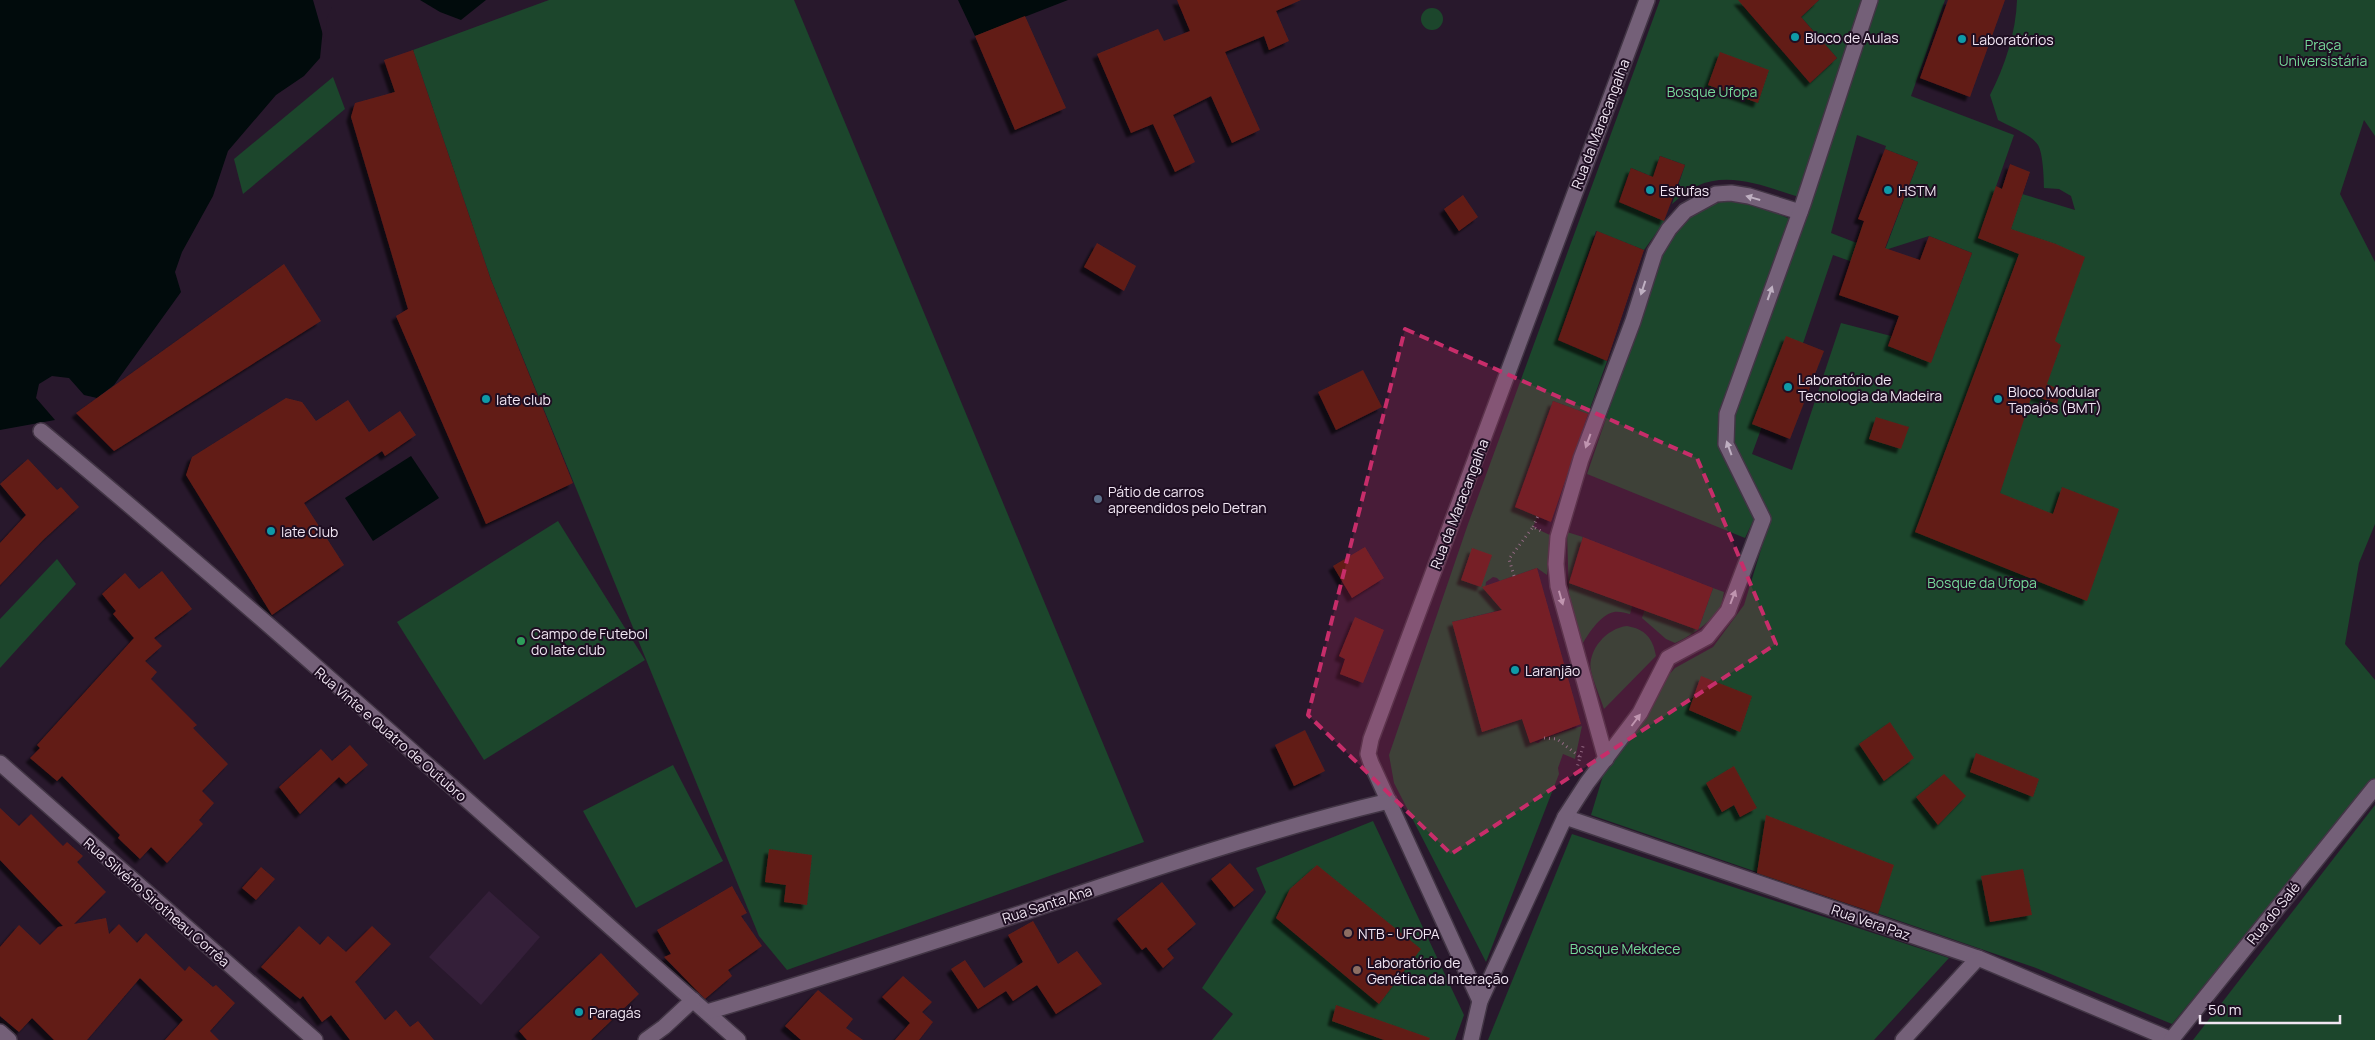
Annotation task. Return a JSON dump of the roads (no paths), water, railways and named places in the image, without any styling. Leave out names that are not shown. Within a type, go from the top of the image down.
[{"type":"street","name":"Rua da Maracangalha","points":[[1480,1001],[1368,754],[1374,726],[1647,0]]},
{"type":"street","points":[[1471,1040],[1480,1001],[1566,817],[1587,783],[1640,713],[1668,658],[1707,637],[1728,611],[1763,519],[1726,444],[1727,414],[1800,212],[1870,0]]},
{"type":"street","points":[[1606,759],[1558,586],[1556,571],[1558,537],[1581,459],[1633,321],[1655,252],[1676,219],[1685,211],[1707,198],[1731,193],[1800,212]]},
{"type":"street","name":"Rua Vinte e Quatro de Outubro","points":[[41,431],[198,564],[738,1040]]},
{"type":"street","name":"Rua Silvério Sirotheau Corrêa","points":[[0,763],[315,1040]]},
{"type":"street","name":"Rua do Salé","points":[[2172,1040],[2375,787]]},
{"type":"street","name":"Rua Santa Ana","points":[[707,1012],[858,967],[1139,874],[1329,815],[1388,801]]},
{"type":"street","name":"Rua Vera Paz","points":[[1566,817],[1978,958],[2172,1040]]},
{"type":"street","points":[[1903,1040],[1978,958]]},
{"type":"street","points":[[646,1040],[664,1027],[693,1000]]},
{"type":"street","points":[[0,1032],[9,1040]]},
{"type":"place","name":"Bloco de Aulas","points":[[1795,37]]},
{"type":"place","name":"Laboratórios","points":[[1962,39]]},
{"type":"place","name":"Estufas","points":[[1650,190]]},
{"type":"place","name":"HSTM","points":[[1888,190]]},
{"type":"place","name":"Laboratório de Tecnologia da Madeira","points":[[1788,387]]},
{"type":"place","name":"Iate club","points":[[486,399]]},
{"type":"place","name":"Bloco Modular Tapajós (BMT)","points":[[1998,399]]},
{"type":"place","name":"Pátio de carros apreendidos pelo Detran","points":[[1098,499]]},
{"type":"place","name":"Iate Club","points":[[271,531]]},
{"type":"place","name":"Campo de Futebol do Iate club","points":[[521,641]]},
{"type":"place","name":"Laranjão","points":[[1515,670]]},
{"type":"place","name":"NTB - UFOPA","points":[[1348,933]]},
{"type":"place","name":"Laboratório de Genética da Interação","points":[[1357,970]]},
{"type":"place","name":"Paragás","points":[[579,1012]]},
{"type":"park label","name":"Praça Universistária","points":[[2323,52]]},
{"type":"park label","name":"Bosque Ufopa","points":[[1712,91]]},
{"type":"park label","name":"Bosque da Ufopa","points":[[1982,582]]},
{"type":"park label","name":"Bosque Mekdece","points":[[1625,948]]}]
